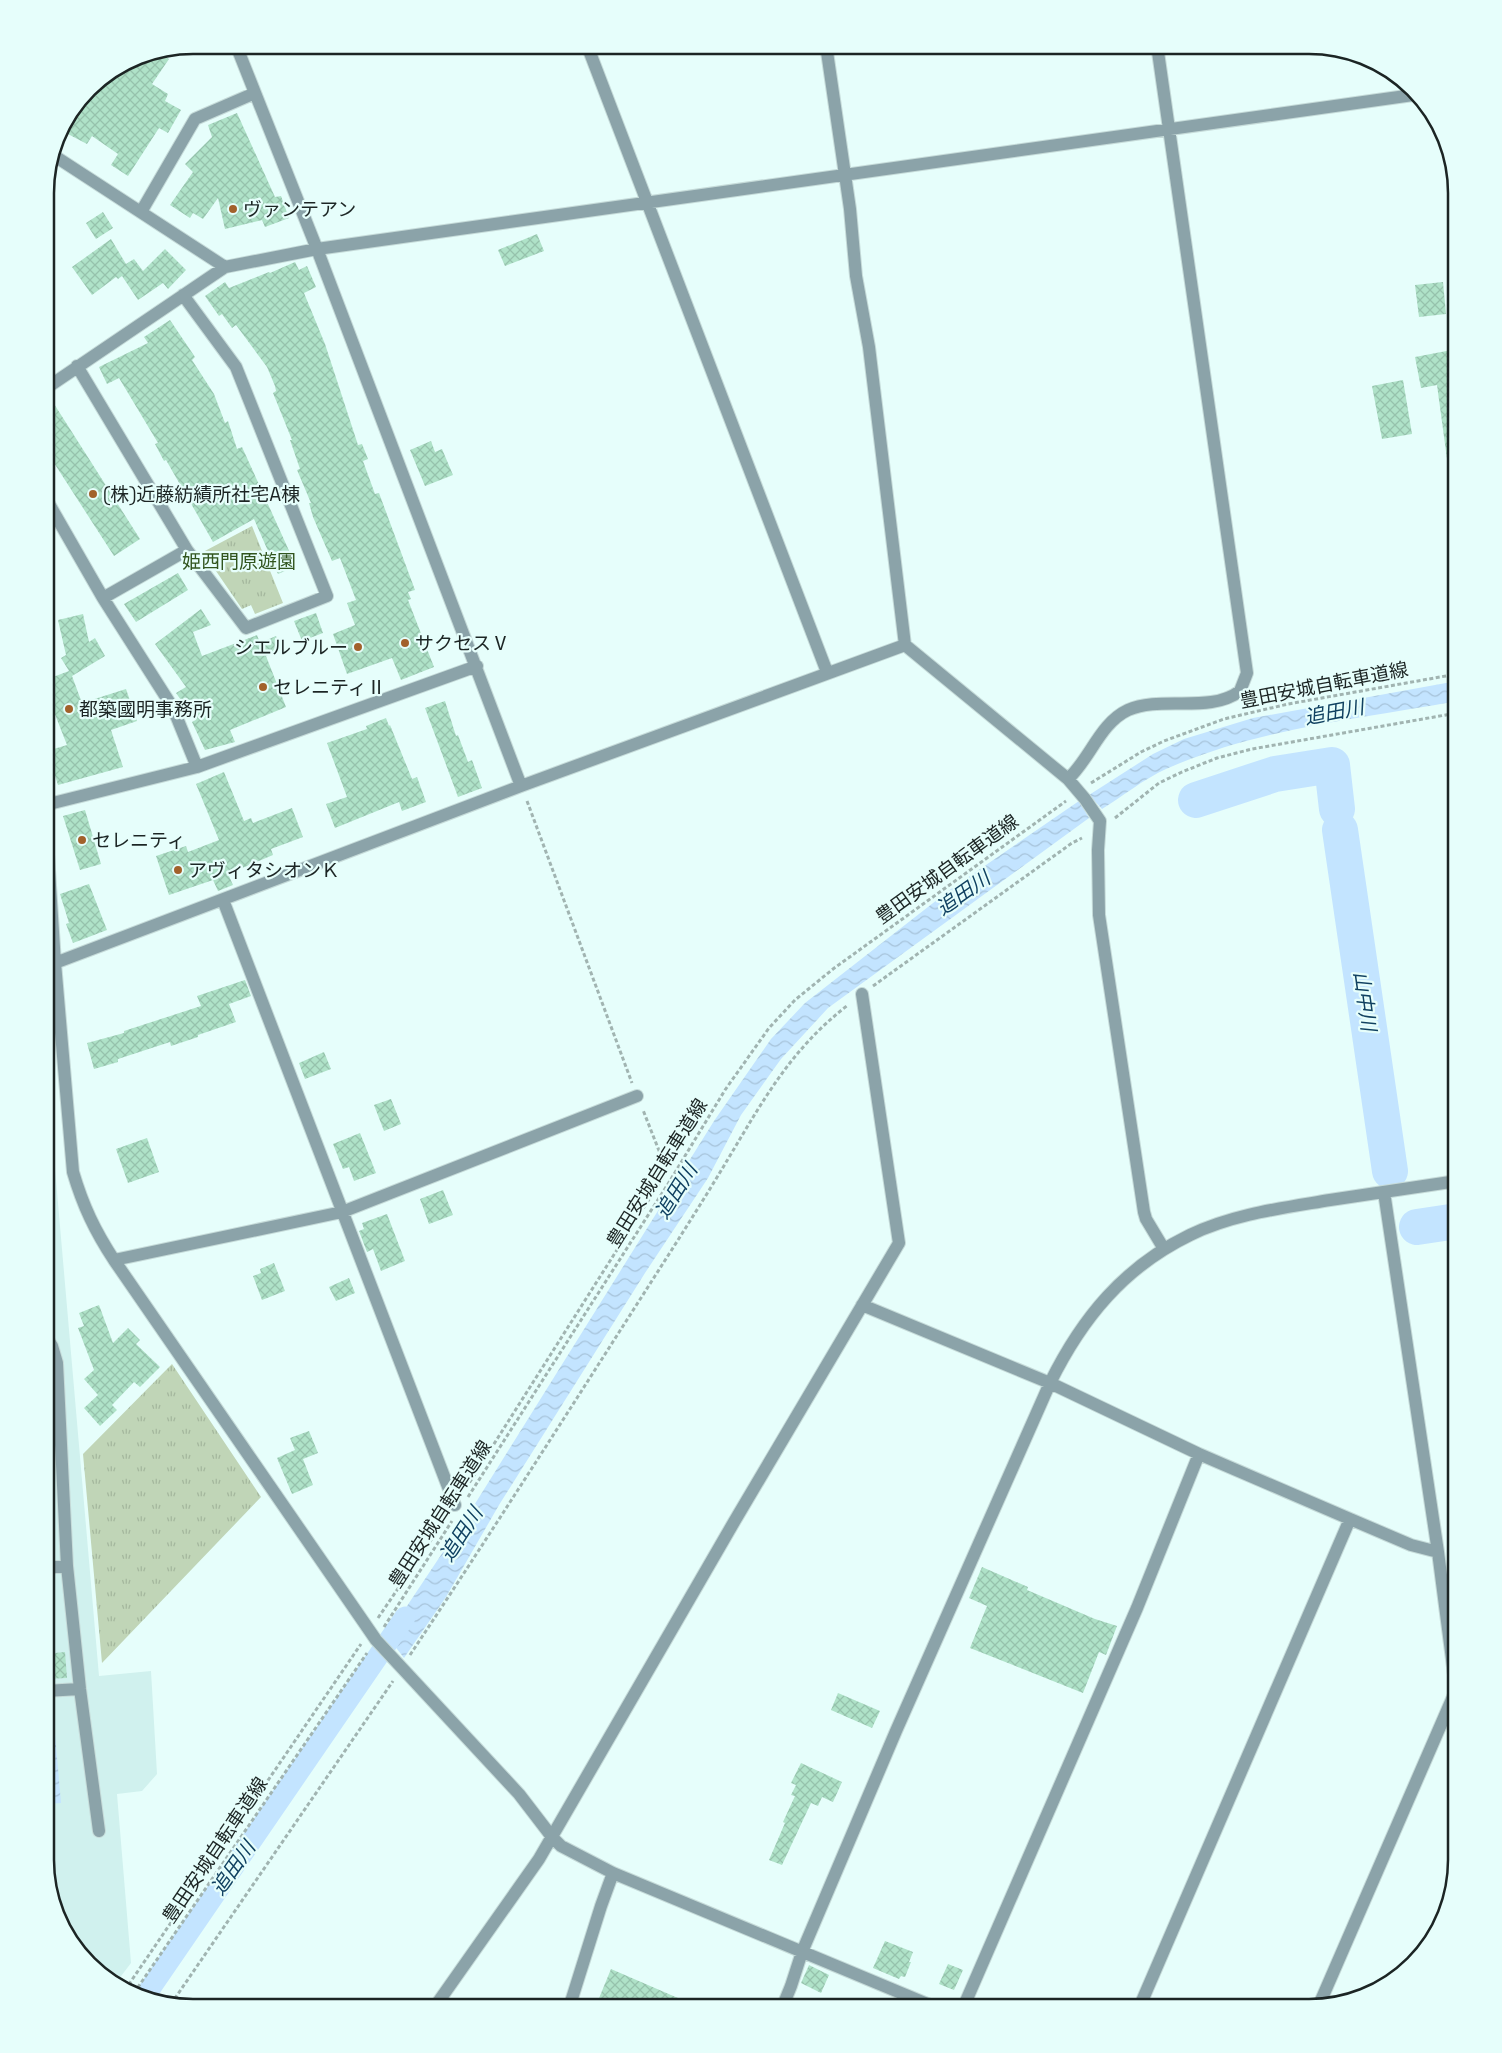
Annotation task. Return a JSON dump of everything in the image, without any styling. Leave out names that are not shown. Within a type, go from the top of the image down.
[{"type":"street","points":[[240,54],[317,250],[522,786]]},
{"type":"street","points":[[590,54],[827,672]]},
{"type":"street","points":[[827,54],[850,209],[856,276],[869,347],[904,646],[1068,779],[1082,796],[1100,825],[1099,915],[1144,1212],[1146,1219],[1164,1249]]},
{"type":"street","points":[[1068,779],[1078,771],[1104,730],[1116,717],[1133,708],[1147,705],[1226,699],[1240,691],[1247,673],[1158,54]]},
{"type":"street","points":[[140,212],[195,119],[255,93]]},
{"type":"street","points":[[54,383],[225,267],[317,250],[1409,96]]},
{"type":"street","points":[[58,159],[225,267]]},
{"type":"street","points":[[77,366],[187,550],[246,628],[326,596],[236,367],[183,295]]},
{"type":"street","points":[[54,513],[103,598],[173,708],[197,767]]},
{"type":"street","points":[[103,598],[187,550]]},
{"type":"street","points":[[55,963],[827,672],[904,646]]},
{"type":"street","points":[[54,805],[197,767],[476,666]]},
{"type":"street","points":[[223,900],[342,1212],[459,1506]]},
{"type":"street","points":[[54,947],[73,1172],[88,1216],[114,1260],[376,1640],[519,1794],[561,1846],[613,1874],[915,1999]]},
{"type":"street","points":[[440,1999],[540,1858],[729,1530],[896,1248],[899,1238],[862,994]]},
{"type":"street","points":[[114,1260],[342,1212],[637,1096]]},
{"type":"street","points":[[786,1999],[802,1952],[896,1731],[1050,1383],[1066,1350],[1101,1302],[1120,1283],[1164,1249],[1191,1234],[1239,1217],[1301,1205],[1448,1182]]},
{"type":"street","points":[[1384,1192],[1448,1629]]},
{"type":"street","points":[[862,1305],[1050,1383],[1199,1454],[1411,1545],[1438,1552]]},
{"type":"street","points":[[54,1353],[57,1363],[67,1566],[80,1690],[99,1831]]},
{"type":"street","points":[[967,1999],[1137,1608],[1199,1454]]},
{"type":"street","points":[[1143,1999],[1350,1518]]},
{"type":"street","points":[[54,1567],[67,1566]]},
{"type":"street","points":[[54,1691],[80,1690]]},
{"type":"street","points":[[1322,1998],[1448,1708]]},
{"type":"street","points":[[572,1999],[613,1874]]},
{"type":"path","name":"豊田安城自転車道線","points":[[137,1988],[376,1640],[459,1506],[673,1176],[725,1090],[769,1028],[795,1000],[833,969],[1082,796],[1140,752],[1224,719],[1288,704],[1448,676]]},
{"type":"path","points":[[175,1998],[558,1428],[715,1181],[783,1069],[829,1020],[862,994],[1072,843],[1160,783],[1182,772],[1217,758],[1252,749],[1448,715]]},
{"type":"path","points":[[129,1984],[376,1640],[667,1171],[637,1096],[522,786]]},
{"type":"shaded area","points":[[54,1157],[99,1676],[151,1671],[157,1774],[142,1791],[117,1794],[131,1963],[119,1978],[108,1970],[83,1945],[72,1930],[64,1913],[55,1878]]},
{"type":"green space","name":"姫西門原遊園","points":[[252,526],[283,603],[255,614],[251,605],[242,609],[203,552]]},
{"type":"green space","points":[[172,1364],[261,1497],[102,1663],[83,1454]]},
{"type":"water","points":[[1448,683],[1448,703],[1310,726],[1273,734],[1201,755],[1158,773],[1102,809],[1089,795],[1153,754],[1184,739],[1253,718]]},
{"type":"water","points":[[1079,801],[1089,818],[828,1008],[781,1059],[741,1115],[708,1178],[645,1273],[499,1505],[446,1597],[404,1658],[387,1636],[473,1507],[714,1121],[771,1039],[805,1003],[951,889]]},
{"type":"water","points":[[54,1723],[61,1803],[54,1803]]},
{"type":"building","points":[[166,57],[169,59],[152,84],[168,94],[165,101],[181,110],[168,133],[159,128],[128,176],[111,165],[118,154],[92,136],[87,144],[67,134],[72,123],[88,101],[101,88],[123,72],[148,61]]},
{"type":"building","points":[[237,113],[275,197],[281,196],[289,218],[265,227],[262,220],[225,229],[218,198],[203,219],[193,213],[190,218],[170,205],[193,172],[185,164],[212,137],[208,125]]},
{"type":"building","points":[[103,212],[113,228],[96,239],[86,223]]},
{"type":"building","points":[[537,234],[544,251],[505,266],[498,250]]},
{"type":"building","points":[[111,239],[126,264],[134,259],[143,271],[165,249],[186,270],[168,289],[163,283],[138,300],[122,276],[118,279],[116,277],[92,295],[72,267]]},
{"type":"building","points":[[295,262],[299,270],[307,266],[316,287],[304,293],[325,344],[358,445],[362,444],[368,459],[363,461],[375,494],[379,493],[415,590],[408,592],[411,599],[408,600],[434,667],[401,680],[392,658],[347,674],[333,634],[355,625],[347,603],[356,600],[340,558],[332,561],[313,517],[309,503],[311,503],[297,470],[300,469],[290,440],[292,440],[273,393],[276,391],[275,386],[267,367],[236,325],[232,328],[222,314],[219,316],[205,296],[225,282],[229,288]]},
{"type":"building","points":[[1443,282],[1446,314],[1419,317],[1415,285]]},
{"type":"building","points":[[170,320],[195,357],[192,360],[214,394],[225,423],[228,421],[237,449],[242,447],[296,566],[278,574],[254,519],[213,542],[166,460],[164,461],[155,444],[158,443],[119,378],[107,384],[99,367],[148,343],[144,337]]},
{"type":"building","points":[[1448,351],[1448,459],[1437,385],[1421,388],[1415,357]]},
{"type":"building","points":[[1403,380],[1412,434],[1382,439],[1372,386]]},
{"type":"building","name":"(株)近藤紡績所社宅A棟","points":[[54,404],[140,539],[114,556],[54,463]]},
{"type":"building","points":[[431,441],[435,452],[442,449],[453,475],[425,486],[410,450]]},
{"type":"building","points":[[178,573],[188,590],[136,622],[124,604]]},
{"type":"building","points":[[201,609],[211,625],[193,632],[202,656],[257,635],[260,643],[276,636],[281,650],[266,656],[286,707],[230,730],[235,742],[205,750],[192,722],[195,720],[176,693],[186,687],[155,644]]},
{"type":"building","points":[[316,613],[323,633],[302,641],[294,621]]},
{"type":"building","points":[[83,614],[89,642],[95,638],[105,656],[72,676],[82,703],[126,689],[137,721],[111,730],[123,767],[58,785],[54,773],[54,749],[67,745],[54,712],[54,677],[69,671],[61,658],[66,655],[58,620]]},
{"type":"building","points":[[445,701],[456,736],[458,735],[468,762],[472,760],[482,788],[458,797],[425,708]]},
{"type":"building","points":[[386,718],[412,779],[417,777],[426,802],[402,811],[399,802],[335,828],[326,804],[347,797],[327,743],[367,729],[366,726]]},
{"type":"building","points":[[224,772],[244,821],[251,818],[253,823],[292,808],[303,837],[271,849],[273,855],[228,874],[233,885],[218,891],[213,880],[169,895],[156,856],[186,846],[188,852],[219,840],[196,784]]},
{"type":"building","name":"セレニティ","points":[[85,810],[101,864],[80,870],[63,816]]},
{"type":"building","points":[[89,884],[107,930],[73,943],[66,924],[69,923],[60,894]]},
{"type":"building","points":[[245,980],[251,996],[229,1004],[236,1022],[171,1046],[170,1042],[94,1069],[87,1043],[124,1033],[124,1031],[201,1006],[197,996]]},
{"type":"building","points":[[324,1052],[331,1069],[305,1079],[299,1063]]},
{"type":"building","points":[[391,1099],[401,1124],[384,1131],[374,1105]]},
{"type":"building","points":[[360,1133],[376,1173],[354,1181],[349,1167],[343,1169],[333,1144]]},
{"type":"building","points":[[147,1138],[159,1172],[128,1183],[116,1149]]},
{"type":"building","points":[[443,1190],[453,1215],[429,1224],[420,1199]]},
{"type":"building","points":[[387,1214],[405,1261],[381,1271],[373,1249],[367,1252],[359,1231],[364,1229],[362,1223]]},
{"type":"building","points":[[274,1263],[285,1291],[262,1300],[253,1276],[261,1273],[260,1269]]},
{"type":"building","points":[[349,1278],[355,1293],[336,1301],[329,1287]]},
{"type":"building","points":[[99,1305],[113,1343],[128,1328],[140,1340],[136,1344],[160,1367],[140,1387],[134,1382],[112,1405],[117,1410],[100,1426],[84,1408],[98,1395],[84,1379],[94,1370],[78,1328],[84,1326],[79,1313]]},
{"type":"building","points":[[309,1431],[318,1453],[303,1459],[313,1485],[292,1494],[277,1458],[295,1450],[290,1438]]},
{"type":"building","points":[[982,1567],[1028,1587],[1027,1590],[1095,1619],[1117,1626],[1106,1655],[1099,1652],[1083,1693],[970,1648],[987,1606],[969,1598]]},
{"type":"building","points":[[65,1652],[67,1678],[54,1679],[54,1653]]},
{"type":"building","points":[[838,1693],[880,1711],[872,1728],[831,1710]]},
{"type":"building","points":[[801,1763],[842,1782],[833,1802],[822,1797],[818,1806],[811,1803],[782,1865],[769,1860],[795,1796],[791,1795],[796,1785],[791,1783]]},
{"type":"building","points":[[885,1941],[913,1952],[905,1977],[901,1976],[899,1979],[873,1968]]},
{"type":"building","points":[[948,1964],[963,1970],[954,1990],[939,1984]]},
{"type":"building","points":[[809,1965],[829,1975],[821,1993],[801,1983]]},
{"type":"building","points":[[611,1969],[680,1999],[599,1999]]},
{"type":"waterway","name":"山中川","points":[[1196,800],[1275,774],[1332,765],[1337,809]]},
{"type":"waterway","name":"山中川","points":[[1340,830],[1390,1171]]},
{"type":"waterway","name":"山中川","points":[[1417,1227],[1448,1222]]},
{"type":"waterway","name":"追田川","points":[[148,1992],[405,1617]]},
{"type":"place","name":"ヴァンテアン","points":[[233,209]]},
{"type":"place","name":"(株)近藤紡績所社宅A棟","points":[[93,494]]},
{"type":"place","name":"サクセスⅤ","points":[[405,643]]},
{"type":"place","name":"シエルブルー","points":[[358,647]]},
{"type":"place","name":"セレニティⅡ","points":[[263,687]]},
{"type":"place","name":"都築國明事務所","points":[[69,709]]},
{"type":"place","name":"セレニティ","points":[[82,840]]},
{"type":"place","name":"アヴィタシオンＫ","points":[[178,870]]}]
